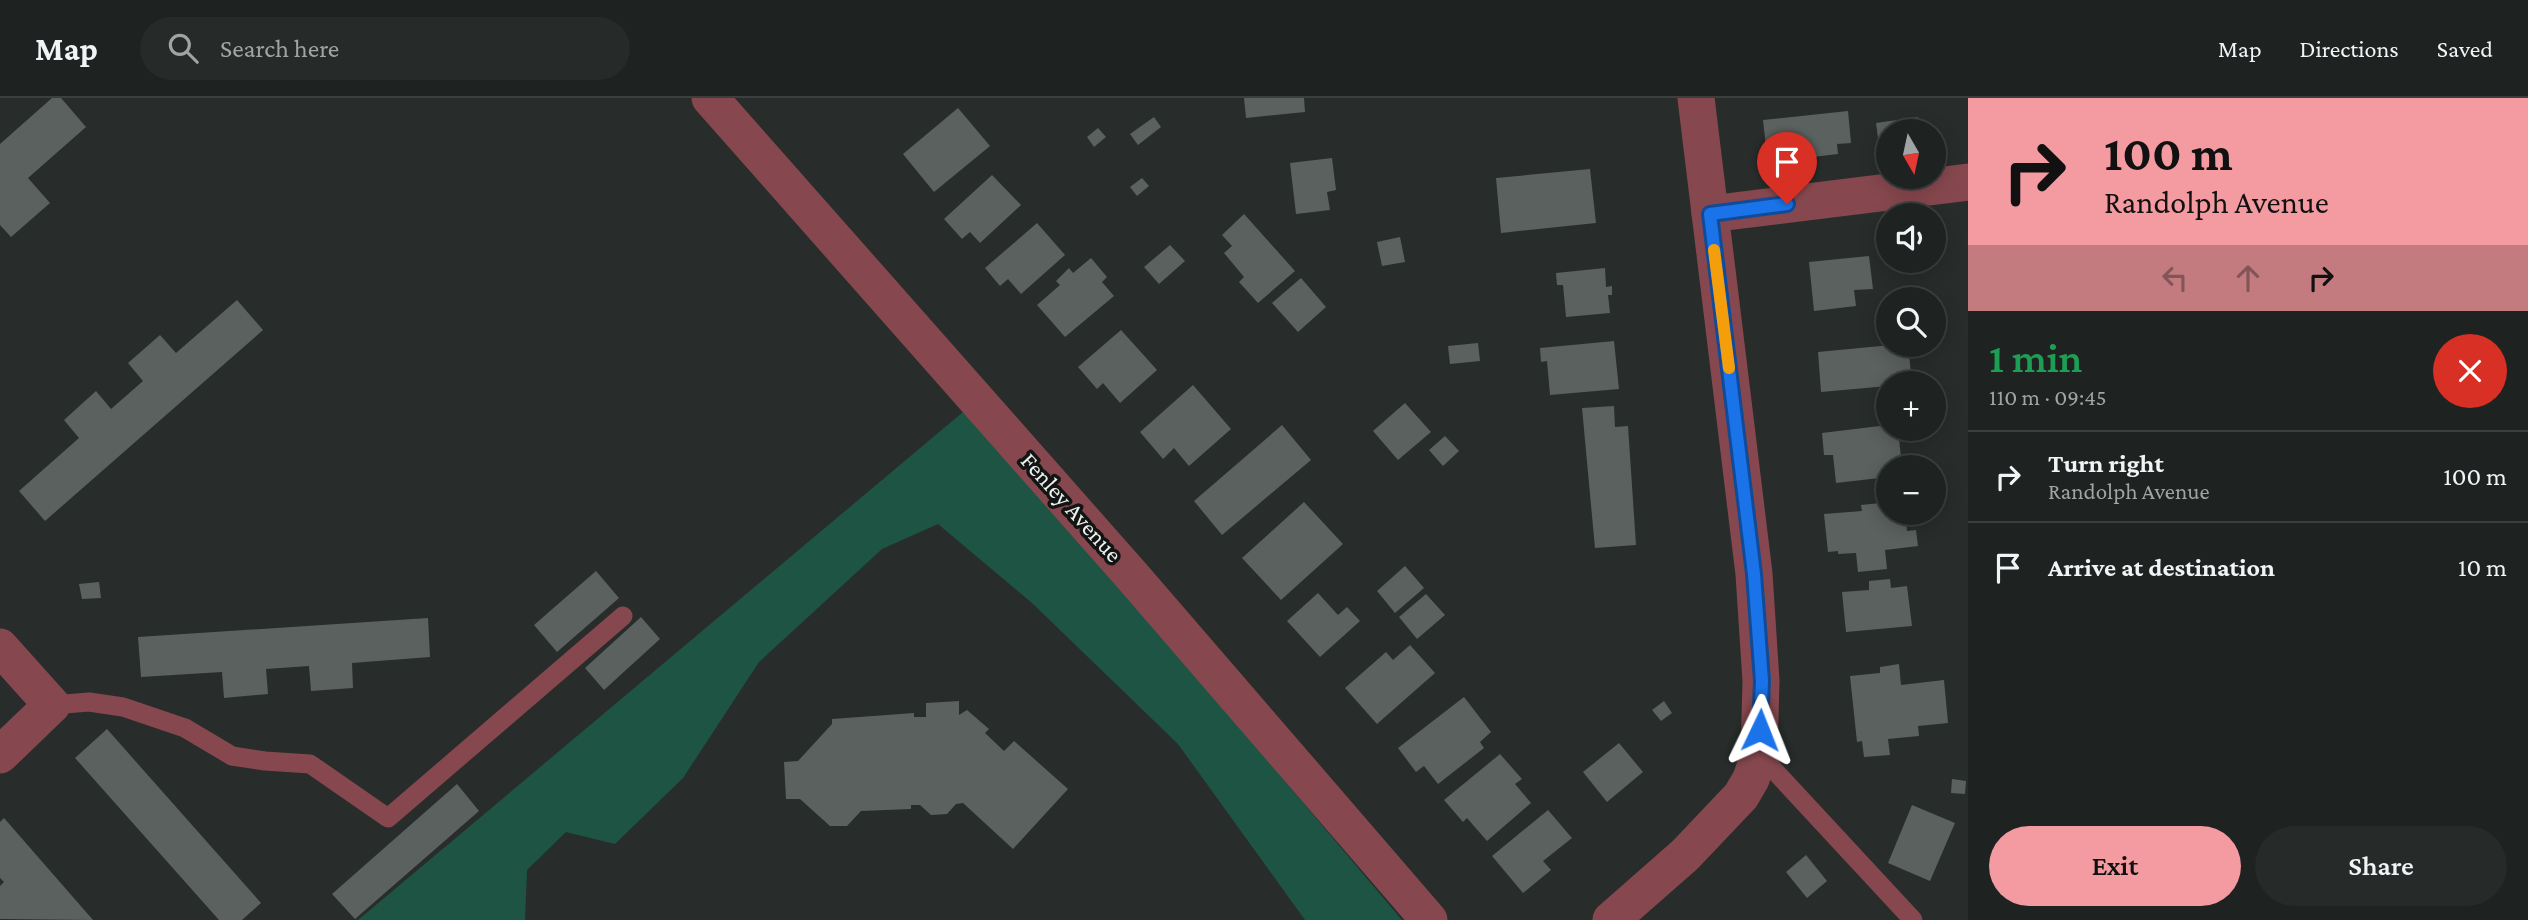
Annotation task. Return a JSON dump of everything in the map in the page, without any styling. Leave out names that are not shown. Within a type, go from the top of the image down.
[{"type":"street","name":"Fenley Avenue","points":[[710,98],[1124,566],[1429,920]]},
{"type":"street","points":[[1611,920],[1685,855],[1741,796],[1751,779],[1759,754],[1762,681],[1754,574],[1696,98]]},
{"type":"street","points":[[1710,214],[1968,182]]},
{"type":"street","points":[[0,647],[52,705],[0,755]]},
{"type":"lane","points":[[52,705],[89,702],[123,706],[185,728],[232,756],[310,764],[388,818],[623,616]]},
{"type":"lane","points":[[1759,754],[1913,920]]},
{"type":"green space","points":[[969,407],[1402,920],[1305,920],[1178,744],[1032,603],[938,524],[882,549],[759,662],[683,778],[615,844],[566,832],[527,870],[525,920],[358,920]]},
{"type":"building","points":[[52,98],[61,98],[86,127],[28,178],[50,203],[11,237],[0,225],[0,144]]},
{"type":"building","points":[[1244,98],[1304,98],[1305,112],[1246,118]]},
{"type":"building","points":[[958,108],[990,146],[934,192],[903,154]]},
{"type":"building","points":[[1848,111],[1851,143],[1837,144],[1838,154],[1779,161],[1778,145],[1766,147],[1763,120]]},
{"type":"building","points":[[1154,117],[1161,127],[1138,145],[1130,134]]},
{"type":"building","points":[[1098,128],[1106,137],[1094,147],[1087,137]]},
{"type":"building","points":[[1332,158],[1336,190],[1327,192],[1330,210],[1296,214],[1290,163]]},
{"type":"building","points":[[1590,169],[1596,223],[1501,233],[1496,178]]},
{"type":"building","points":[[992,175],[1021,205],[980,243],[970,232],[962,239],[944,219]]},
{"type":"building","points":[[1142,178],[1149,186],[1137,196],[1130,187]]},
{"type":"building","points":[[1244,214],[1295,271],[1258,303],[1239,282],[1244,277],[1224,253],[1232,246],[1222,235]]},
{"type":"building","points":[[1037,223],[1065,255],[1021,294],[1008,279],[1000,286],[985,268]]},
{"type":"building","points":[[1400,237],[1405,262],[1382,266],[1377,242]]},
{"type":"building","points":[[1170,245],[1185,261],[1159,284],[1144,267]]},
{"type":"building","points":[[1869,256],[1873,289],[1854,290],[1856,306],[1814,311],[1809,262]]},
{"type":"building","points":[[1091,258],[1107,277],[1102,282],[1114,296],[1065,337],[1037,305],[1060,285],[1056,281],[1069,268],[1073,273]]},
{"type":"building","points":[[1605,268],[1606,287],[1612,286],[1612,295],[1608,295],[1610,313],[1566,317],[1563,285],[1557,285],[1556,273]]},
{"type":"building","points":[[1301,278],[1326,307],[1298,332],[1272,303]]},
{"type":"building","points":[[237,300],[263,330],[45,521],[19,491],[79,438],[64,420],[96,391],[111,409],[143,381],[128,363],[160,335],[176,353]]},
{"type":"building","points":[[1121,330],[1157,370],[1120,403],[1103,383],[1097,389],[1078,367]]},
{"type":"building","points":[[1614,341],[1619,389],[1550,395],[1547,361],[1541,362],[1540,348]]},
{"type":"building","points":[[1478,343],[1480,361],[1450,364],[1448,346]]},
{"type":"building","points":[[1876,346],[1876,357],[1909,357],[1911,371],[1876,371],[1876,387],[1821,392],[1818,352]]},
{"type":"building","points":[[1193,385],[1231,429],[1189,466],[1174,448],[1163,459],[1140,432]]},
{"type":"building","points":[[1405,403],[1431,432],[1398,460],[1373,431]]},
{"type":"building","points":[[1614,406],[1615,427],[1628,426],[1636,545],[1595,548],[1582,408]]},
{"type":"building","points":[[1282,425],[1311,460],[1222,535],[1194,501]]},
{"type":"building","points":[[1876,426],[1876,441],[1899,441],[1901,455],[1876,455],[1876,478],[1836,483],[1833,455],[1824,455],[1822,433]]},
{"type":"building","points":[[1445,436],[1459,451],[1443,466],[1429,450]]},
{"type":"building","points":[[1304,502],[1343,544],[1281,600],[1242,558]]},
{"type":"building","points":[[1876,504],[1876,525],[1906,525],[1907,531],[1916,530],[1918,546],[1885,550],[1887,569],[1858,572],[1856,553],[1828,552],[1824,514],[1862,511],[1861,505]]},
{"type":"building","points":[[1405,566],[1424,588],[1395,613],[1377,591]]},
{"type":"building","points":[[596,571],[619,598],[557,652],[534,625]]},
{"type":"building","points":[[1890,579],[1891,588],[1907,586],[1912,626],[1846,632],[1842,592],[1869,590],[1869,581]]},
{"type":"building","points":[[99,582],[101,598],[82,599],[79,584]]},
{"type":"building","points":[[1318,593],[1338,615],[1347,607],[1360,621],[1320,657],[1287,621]]},
{"type":"building","points":[[1426,594],[1445,615],[1417,639],[1399,617]]},
{"type":"building","points":[[641,617],[660,639],[604,690],[585,668]]},
{"type":"building","points":[[428,618],[430,657],[352,663],[353,688],[311,691],[309,666],[266,669],[268,694],[224,698],[222,672],[141,677],[138,637]]},
{"type":"building","points":[[1410,645],[1435,673],[1377,724],[1345,688],[1386,652],[1393,660]]},
{"type":"building","points":[[1899,664],[1901,685],[1944,680],[1948,723],[1918,726],[1919,736],[1888,739],[1890,755],[1864,757],[1862,741],[1857,742],[1850,676],[1880,673],[1880,667]]},
{"type":"building","points":[[1464,697],[1491,732],[1480,742],[1484,748],[1438,784],[1424,766],[1416,772],[1398,748]]},
{"type":"building","points":[[959,701],[959,715],[967,710],[989,729],[985,733],[1004,751],[1014,741],[1068,789],[1013,849],[963,803],[956,804],[947,814],[931,815],[920,805],[911,805],[911,809],[861,811],[847,826],[830,826],[800,799],[786,799],[784,762],[798,761],[832,724],[832,719],[914,713],[914,717],[926,717],[926,703]]},
{"type":"building","points":[[1664,701],[1672,713],[1661,721],[1652,710]]},
{"type":"building","points":[[107,729],[261,903],[242,920],[219,920],[75,758]]},
{"type":"building","points":[[1619,743],[1643,772],[1607,802],[1583,772]]},
{"type":"building","points":[[1500,754],[1522,779],[1515,784],[1531,803],[1487,841],[1467,818],[1463,822],[1444,800]]},
{"type":"building","points":[[1952,779],[1966,781],[1965,794],[1951,793]]},
{"type":"building","points":[[457,784],[479,811],[355,919],[332,894]]},
{"type":"building","points":[[1912,805],[1955,823],[1930,881],[1888,863]]},
{"type":"building","points":[[1548,810],[1572,838],[1543,861],[1551,870],[1523,893],[1492,856]]},
{"type":"building","points":[[4,818],[93,920],[0,919],[0,886],[4,882],[0,878],[0,822]]},
{"type":"building","points":[[1806,855],[1827,881],[1807,898],[1786,872]]},
{"type":"slow traffic","points":[[1714,250],[1729,368]]},
{"type":"route","points":[[1760,730],[1762,681],[1754,574],[1710,214],[1787,204]]}]
